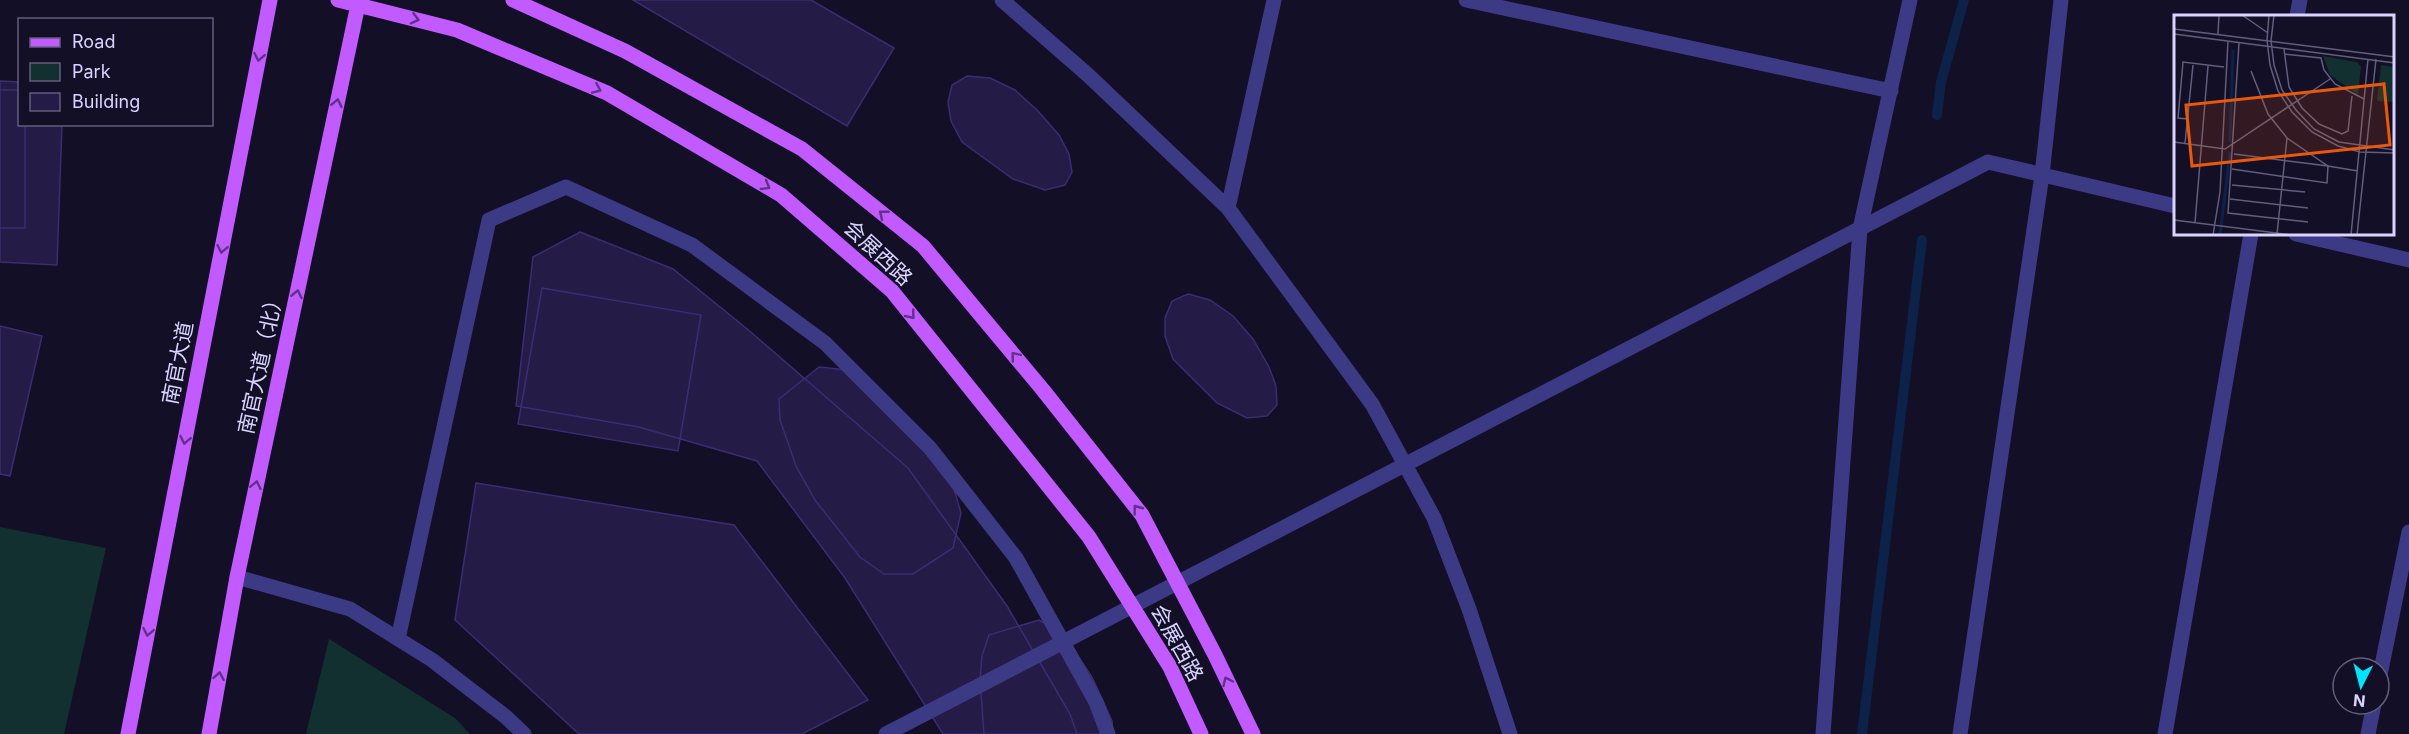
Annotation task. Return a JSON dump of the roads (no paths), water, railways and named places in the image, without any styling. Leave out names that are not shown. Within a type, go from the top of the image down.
[{"type":"main road","name":"南官大道","points":[[128,734],[270,0]]},
{"type":"main road","name":"会展西路","points":[[338,0],[359,2],[457,30],[607,93],[781,195],[892,291],[1089,537],[1170,667],[1201,734]]},
{"type":"main road","name":"会展西路","points":[[513,0],[625,51],[802,149],[923,246],[1044,390],[1142,515],[1252,734]]},
{"type":"main road","name":"南官大道（北）","points":[[209,734],[237,577],[359,2]]},
{"type":"street","points":[[1002,0],[1088,75],[1228,208],[1372,404],[1434,518],[1465,599],[1510,734]]},
{"type":"street","points":[[1228,208],[1274,0]]},
{"type":"street","points":[[1466,0],[1891,91]]},
{"type":"street","points":[[1823,734],[1860,229],[1910,0]]},
{"type":"street","points":[[1960,734],[2042,175],[2061,0]]},
{"type":"street","points":[[2297,15],[2300,0]]},
{"type":"street","points":[[886,734],[1988,162],[2174,206]]},
{"type":"street","points":[[398,639],[489,220],[566,187],[692,245],[825,343],[930,448],[1016,558],[1096,702],[1108,734]]},
{"type":"street","points":[[2165,734],[2251,236]]},
{"type":"street","points":[[2305,236],[2409,260]]},
{"type":"street","points":[[2385,656],[2405,570],[2409,532]]},
{"type":"street","points":[[237,577],[350,609],[432,660],[506,717],[524,734]]},
{"type":"street","points":[[2368,734],[2372,716]]},
{"type":"waterway","points":[[1937,115],[1941,82],[1964,0]]},
{"type":"waterway","points":[[1862,734],[1922,240]]}]
